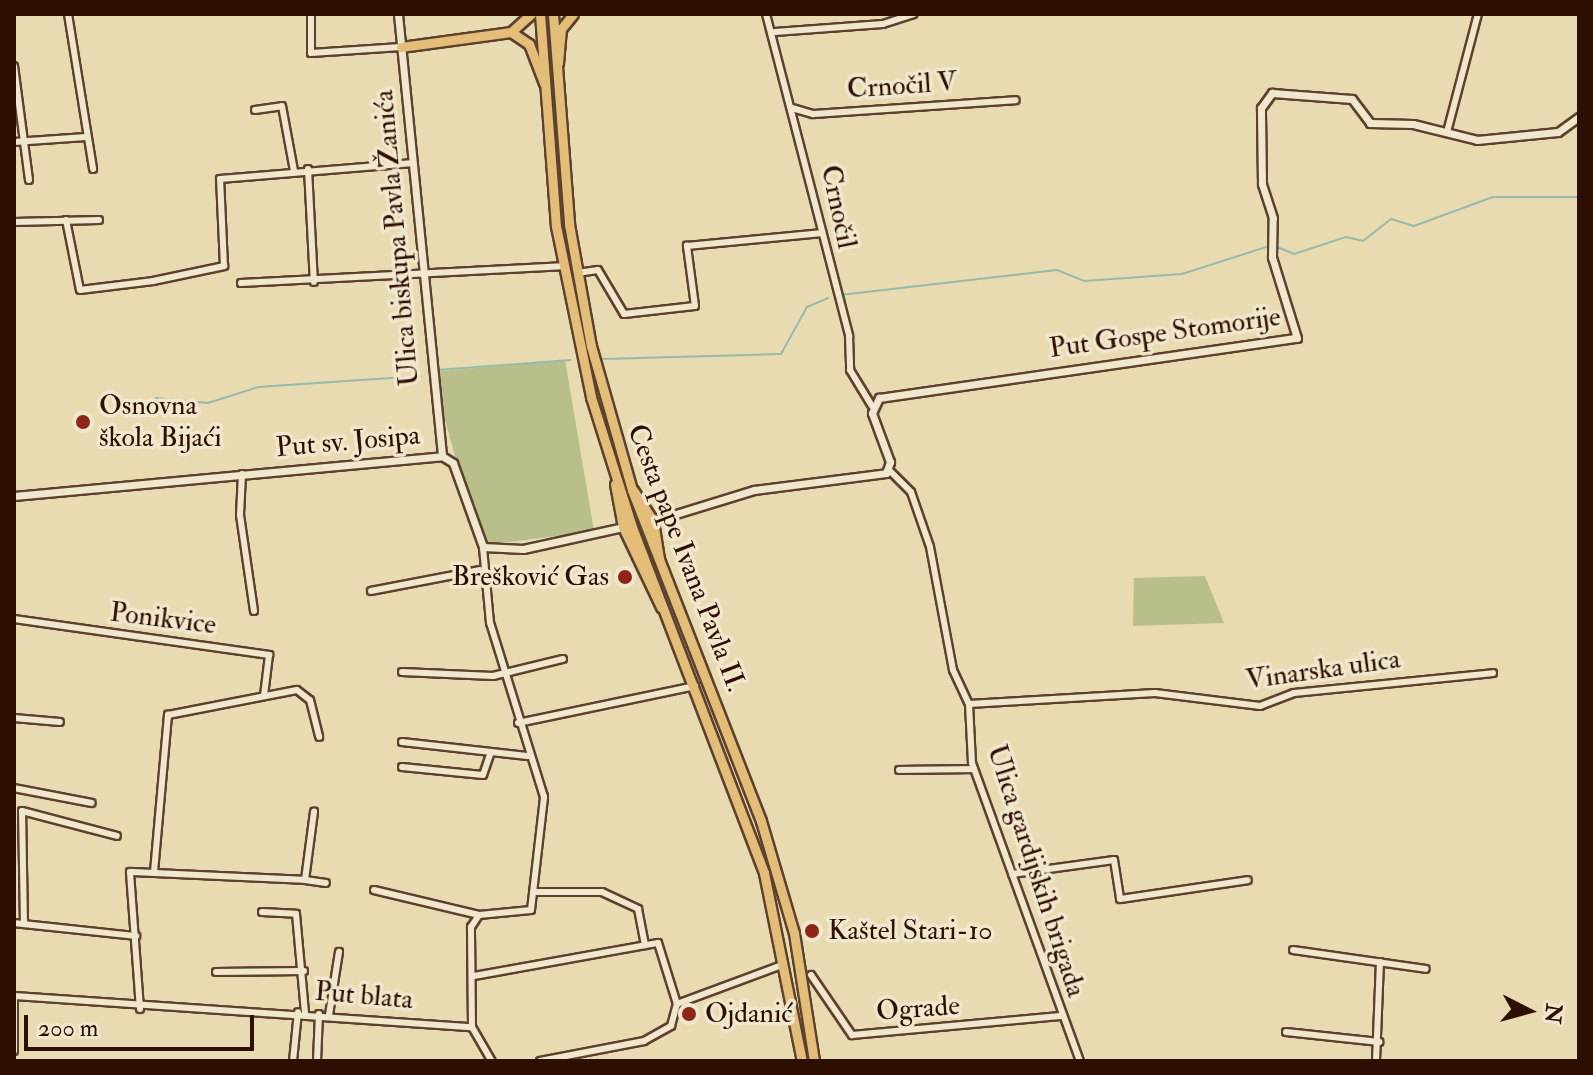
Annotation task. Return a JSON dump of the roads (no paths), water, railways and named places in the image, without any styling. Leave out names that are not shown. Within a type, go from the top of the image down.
[{"type":"main road","points":[[401,47],[511,32],[531,14]]},
{"type":"main road","name":"Cesta pape Ivana Pavla II.","points":[[540,14],[562,266],[616,481],[697,686],[764,873],[802,1061]]},
{"type":"main road","name":"Cesta pape Ivana Pavla II.","points":[[553,14],[577,273],[632,490],[769,847],[798,948],[814,1061]]},
{"type":"main road","points":[[556,66],[561,29],[573,14]]},
{"type":"main road","points":[[511,32],[529,44],[544,83]]},
{"type":"main road","points":[[616,481],[623,527],[666,611]]},
{"type":"main road","points":[[632,490],[653,521],[659,562]]},
{"type":"street","points":[[68,14],[93,169]]},
{"type":"street","points":[[311,14],[311,53],[401,47]]},
{"type":"street","name":"Ulica biskupa Pavla Žanića","points":[[398,14],[426,278],[423,328],[442,456]]},
{"type":"street","name":"Crnočil","points":[[766,14],[775,32],[849,336],[850,370],[872,406]]},
{"type":"street","points":[[775,32],[883,24],[913,14]]},
{"type":"street","points":[[1447,132],[1478,14]]},
{"type":"street","points":[[14,66],[16,104],[29,180]]},
{"type":"street","name":"Put Gospe Stomorije","points":[[872,406],[891,395],[1297,338],[1272,257],[1273,218],[1262,184],[1266,97],[1337,96],[1352,99],[1370,123],[1512,139],[1558,132],[1579,117]]},
{"type":"street","name":"Crnočil V","points":[[792,108],[813,114],[1016,100]]},
{"type":"street","points":[[255,110],[282,106],[294,171]]},
{"type":"street","points":[[14,142],[86,137]]},
{"type":"street","points":[[66,220],[80,290],[173,277],[224,266],[220,179],[308,169],[413,163]]},
{"type":"street","points":[[308,169],[314,282]]},
{"type":"street","points":[[14,222],[99,220]]},
{"type":"street","points":[[577,273],[598,270],[624,314],[695,306],[687,246],[822,233]]},
{"type":"street","points":[[241,283],[426,278],[562,266]]},
{"type":"street","points":[[653,521],[754,490],[808,488],[889,470],[872,406]]},
{"type":"street","name":"Put sv. Josipa","points":[[14,496],[442,456],[453,463],[483,547]]},
{"type":"street","name":"Ulica gardijskih brigada","points":[[889,470],[911,492],[930,547],[953,670],[969,704],[974,769],[1012,874],[1035,921],[1060,1016],[1080,1061]]},
{"type":"street","points":[[242,474],[240,515],[254,611]]},
{"type":"street","points":[[374,890],[479,915],[527,913],[534,892],[544,797],[542,776],[527,756],[518,723],[509,671],[480,570],[483,547],[523,549],[623,527]]},
{"type":"street","points":[[371,591],[480,570]]},
{"type":"street","name":"Ponikvice","points":[[14,619],[269,655],[264,694]]},
{"type":"street","points":[[402,672],[509,671],[563,659]]},
{"type":"street","name":"Vinarska ulica","points":[[969,704],[1145,693],[1260,706],[1294,693],[1493,673]]},
{"type":"street","points":[[518,723],[697,686]]},
{"type":"street","points":[[154,872],[168,715],[297,690],[310,700],[319,737]]},
{"type":"street","points":[[14,718],[60,722]]},
{"type":"street","points":[[402,742],[527,756]]},
{"type":"street","points":[[402,767],[483,775],[491,752]]},
{"type":"street","points":[[899,770],[974,769]]},
{"type":"street","points":[[14,788],[92,803]]},
{"type":"street","points":[[24,924],[22,811],[117,836]]},
{"type":"street","points":[[305,880],[314,812]]},
{"type":"street","points":[[1012,874],[1114,860],[1120,899],[1248,880]]},
{"type":"street","points":[[140,1009],[130,872],[326,883]]},
{"type":"street","points":[[534,892],[602,892],[626,903],[638,909],[645,945]]},
{"type":"street","points":[[262,912],[296,914],[304,971],[293,1061]]},
{"type":"street","points":[[479,915],[469,941],[474,976],[472,1027],[492,1061]]},
{"type":"street","points":[[14,923],[136,936]]},
{"type":"street","points":[[474,976],[658,943],[677,1004],[663,1033],[540,1061]]},
{"type":"street","points":[[1293,950],[1426,969]]},
{"type":"street","points":[[329,1015],[339,952]]},
{"type":"street","points":[[1376,1061],[1380,962]]},
{"type":"street","points":[[677,1004],[779,966]]},
{"type":"street","points":[[216,972],[304,971]]},
{"type":"street","name":"Ograde","points":[[811,975],[852,1035],[1060,1016]]},
{"type":"street","points":[[14,996],[14,1051]]},
{"type":"street","name":"Put blata","points":[[14,996],[140,1009],[301,1012],[472,1027]]},
{"type":"street","points":[[317,1061],[319,1014]]},
{"type":"street","points":[[1286,1032],[1379,1042]]},
{"type":"waterway","points":[[1277,247],[1294,254],[1346,237],[1363,241],[1391,219],[1414,226],[1493,197],[1579,197]]},
{"type":"waterway","points":[[840,295],[1057,270],[1084,281],[1182,274],[1266,247]]},
{"type":"waterway","points":[[603,359],[781,354],[807,307],[828,298]]},
{"type":"waterway","points":[[437,370],[571,360]]},
{"type":"waterway","points":[[156,398],[208,403],[258,387],[421,376]]},
{"type":"place","name":"Osnovna škola Bijaći","points":[[83,422]]},
{"type":"place","name":"Brešković Gas","points":[[625,577]]},
{"type":"place","name":"Kaštel Stari-10","points":[[812,931]]},
{"type":"place","name":"Ojdanić","points":[[689,1014]]}]
